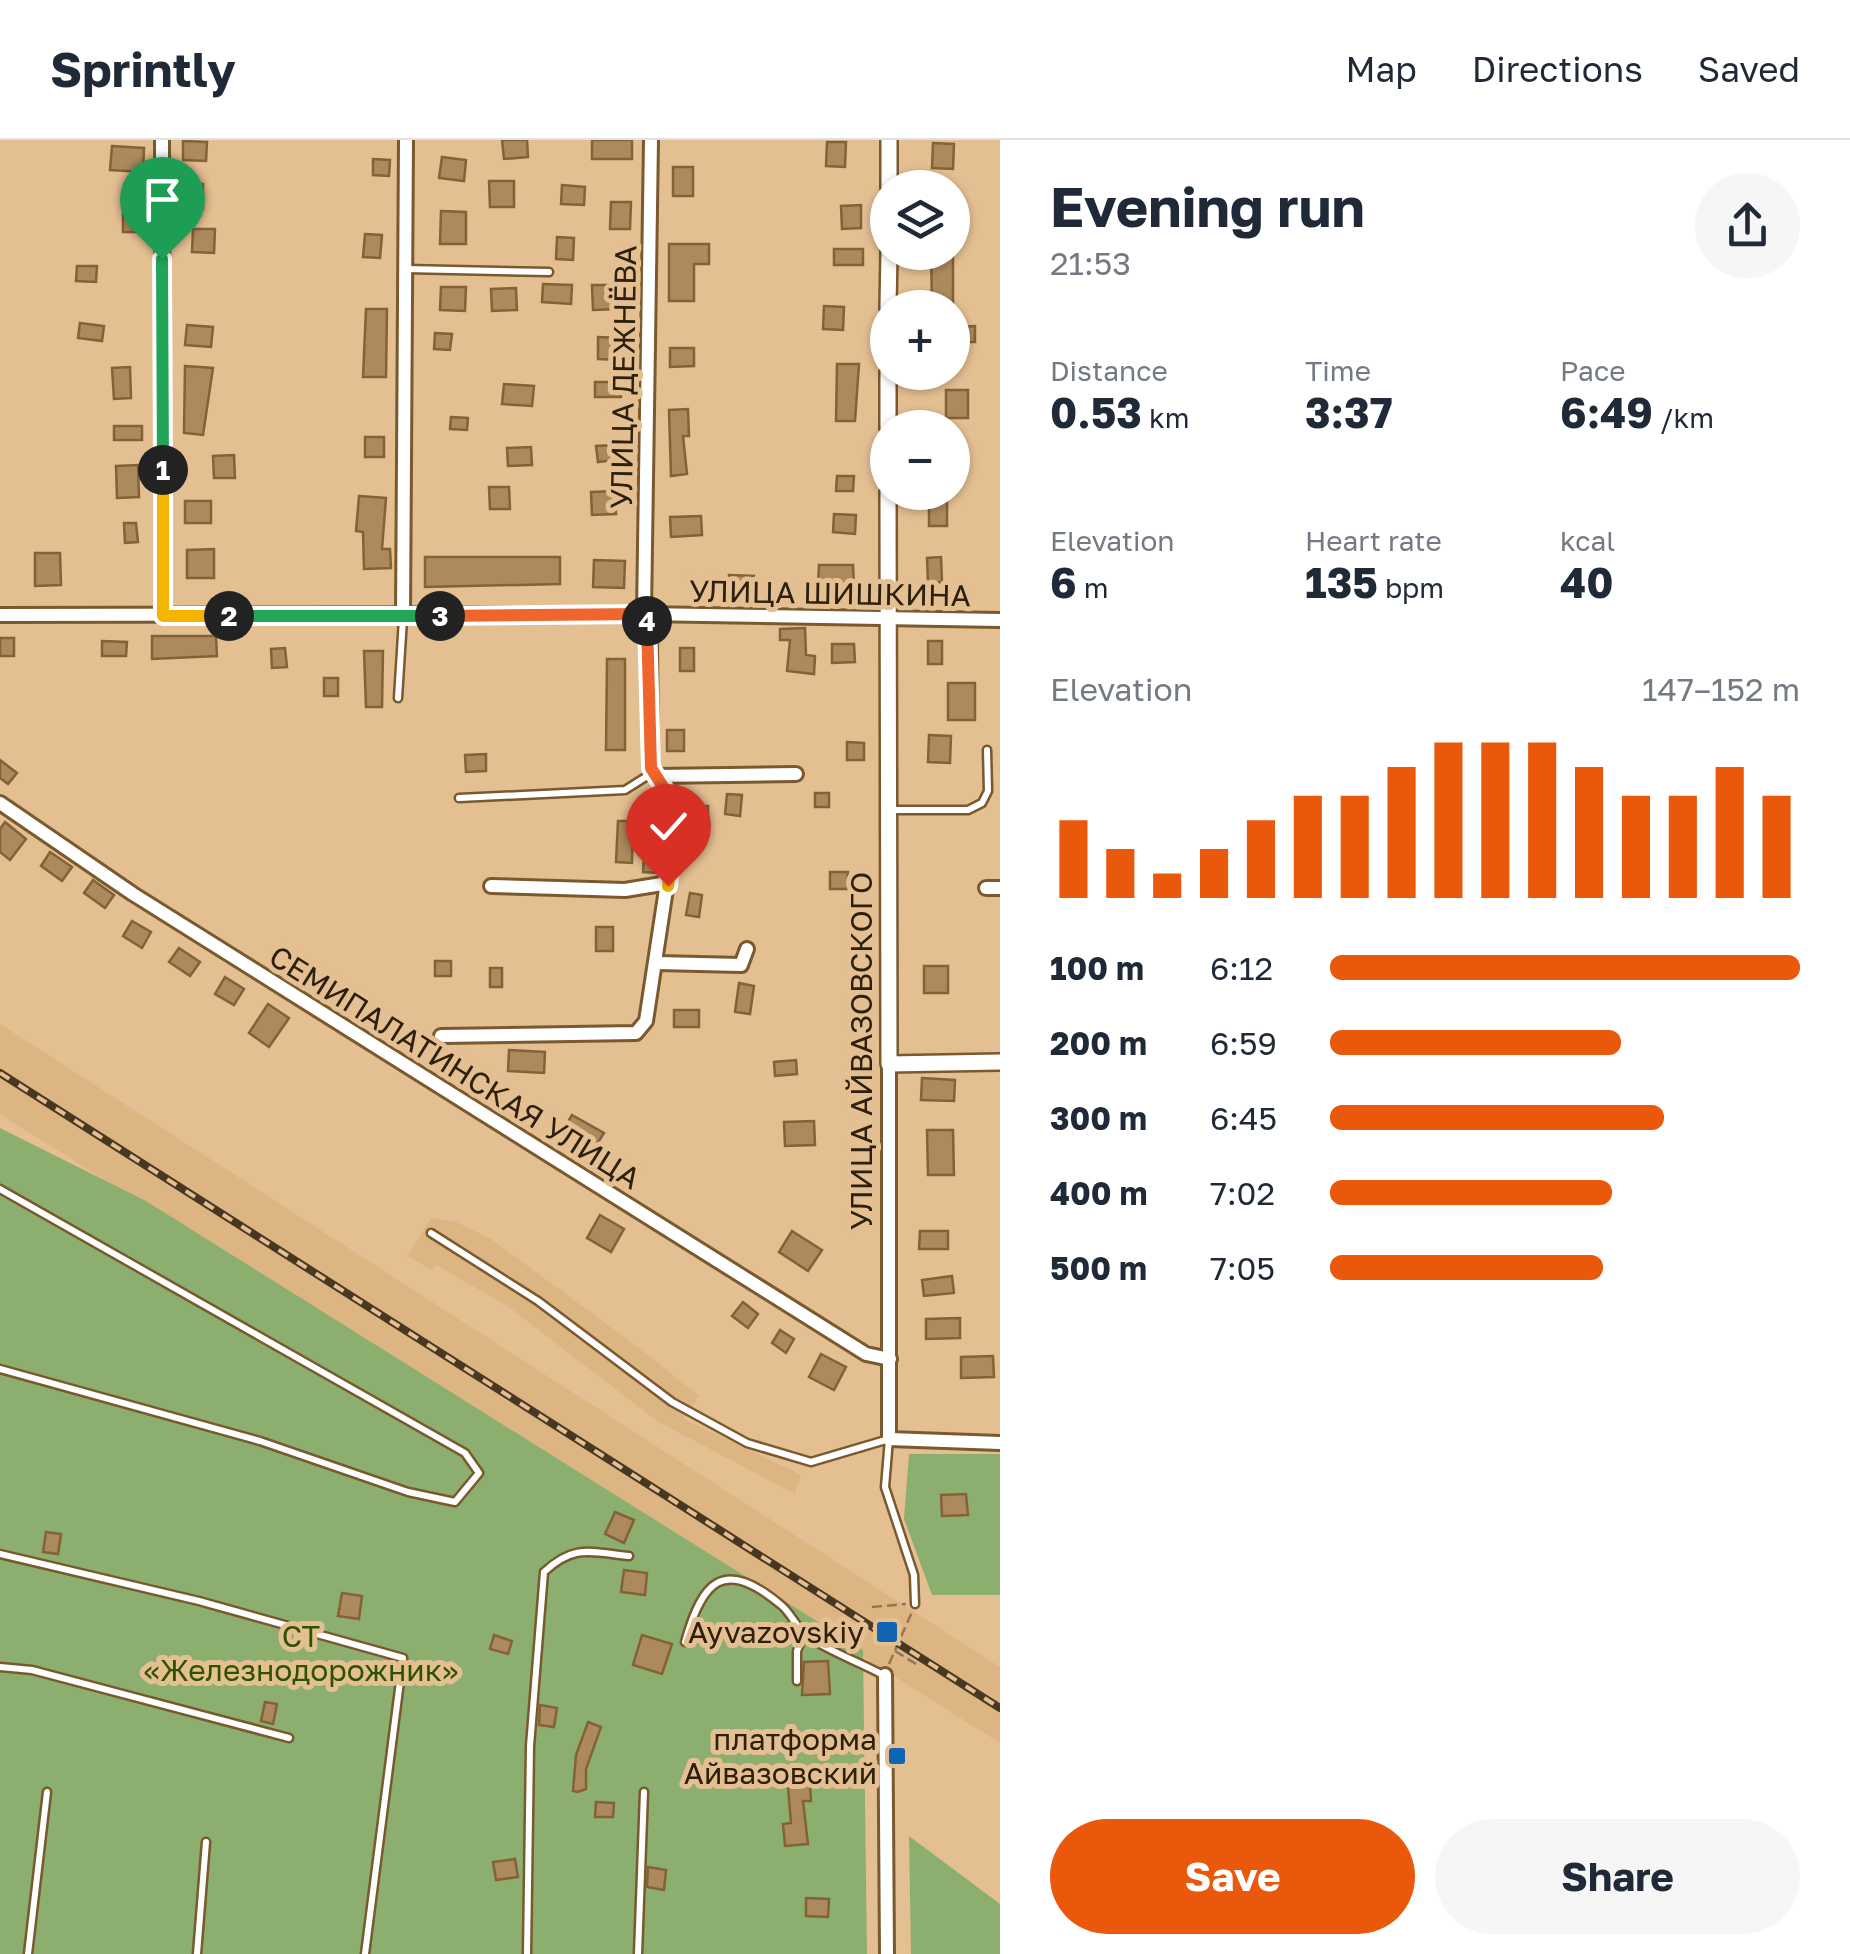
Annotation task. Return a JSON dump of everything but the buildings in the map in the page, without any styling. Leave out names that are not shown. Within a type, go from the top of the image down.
[{"type":"street","points":[[162,140],[163,616]]},
{"type":"street","points":[[403,616],[406,140]]},
{"type":"street","name":"УЛИЦА ДЕЖНЁВА","points":[[441,1036],[627,1033],[644,1028],[668,884],[674,804],[655,774],[650,638],[644,614],[651,140]]},
{"type":"street","points":[[889,140],[889,170]]},
{"type":"street","name":"УЛИЦА АЙВАЗОВСКОГО","points":[[888,510],[889,1439]]},
{"type":"street","name":"УЛИЦА ШИШКИНА","points":[[0,615],[644,614],[1000,620]]},
{"type":"street","points":[[655,774],[796,774]]},
{"type":"street","name":"СЕМИПАЛАТИНСКАЯ УЛИЦА","points":[[0,803],[133,894],[866,1354],[890,1359]]},
{"type":"street","points":[[490,886],[625,890],[668,884]]},
{"type":"street","points":[[657,963],[741,965],[747,949]]},
{"type":"street","points":[[888,1064],[1000,1062]]},
{"type":"street","points":[[889,1439],[1000,1444]]},
{"type":"street","points":[[884,1675],[887,1954]]},
{"type":"lane","points":[[405,269],[549,272]]},
{"type":"lane","points":[[398,698],[403,616]]},
{"type":"lane","points":[[888,810],[968,810],[982,804],[988,791],[987,750]]},
{"type":"lane","points":[[459,798],[625,790],[655,774]]},
{"type":"lane","points":[[0,1189],[465,1453],[478,1473],[456,1502],[0,1369]]},
{"type":"lane","points":[[431,1233],[538,1301],[672,1402],[747,1444],[812,1462],[889,1439]]},
{"type":"lane","name":"УЛИЦА АЙВАЗОВСКОГО","points":[[889,1439],[885,1487],[914,1575],[915,1604]]},
{"type":"lane","points":[[527,1954],[530,1728],[544,1572],[563,1554],[581,1551],[629,1556]]},
{"type":"lane","points":[[0,1554],[199,1602],[403,1658],[365,1954]]},
{"type":"lane","points":[[685,1642],[700,1593],[724,1580],[748,1584],[782,1606],[804,1634],[884,1675]]},
{"type":"lane","points":[[797,1681],[797,1651],[804,1634]]},
{"type":"lane","points":[[0,1667],[32,1670],[289,1738]]},
{"type":"lane","points":[[28,1954],[47,1792]]},
{"type":"lane","points":[[638,1954],[644,1792]]},
{"type":"lane","points":[[197,1954],[206,1842]]},
{"type":"path","points":[[872,1607],[915,1604],[894,1650],[916,1664]]},
{"type":"shaded area","points":[[0,1024],[1000,1667],[1000,1743],[0,1114]]},
{"type":"shaded area","points":[[431,1218],[454,1221],[491,1239],[639,1348],[699,1396],[684,1419],[801,1475],[795,1494],[657,1421],[510,1308],[437,1265],[432,1270],[407,1256]]},
{"type":"green space","name":"СТ «Железнодорожник»","points":[[0,1128],[146,1201],[863,1650],[867,1954],[0,1954]]},
{"type":"green space","points":[[909,1454],[1000,1454],[1000,1595],[932,1595],[904,1519]]},
{"type":"green space","points":[[909,1836],[1000,1904],[1000,1954],[911,1954]]},
{"type":"railway","points":[[0,1073],[1000,1708]]},
{"type":"place","name":"Ayvazovskiy","points":[[887,1632]]},
{"type":"place","name":"платформа Айвазовский","points":[[897,1756]]},
{"type":"route","points":[[162,259],[163,616],[644,614],[650,638],[651,768],[674,804],[668,886]]}]
